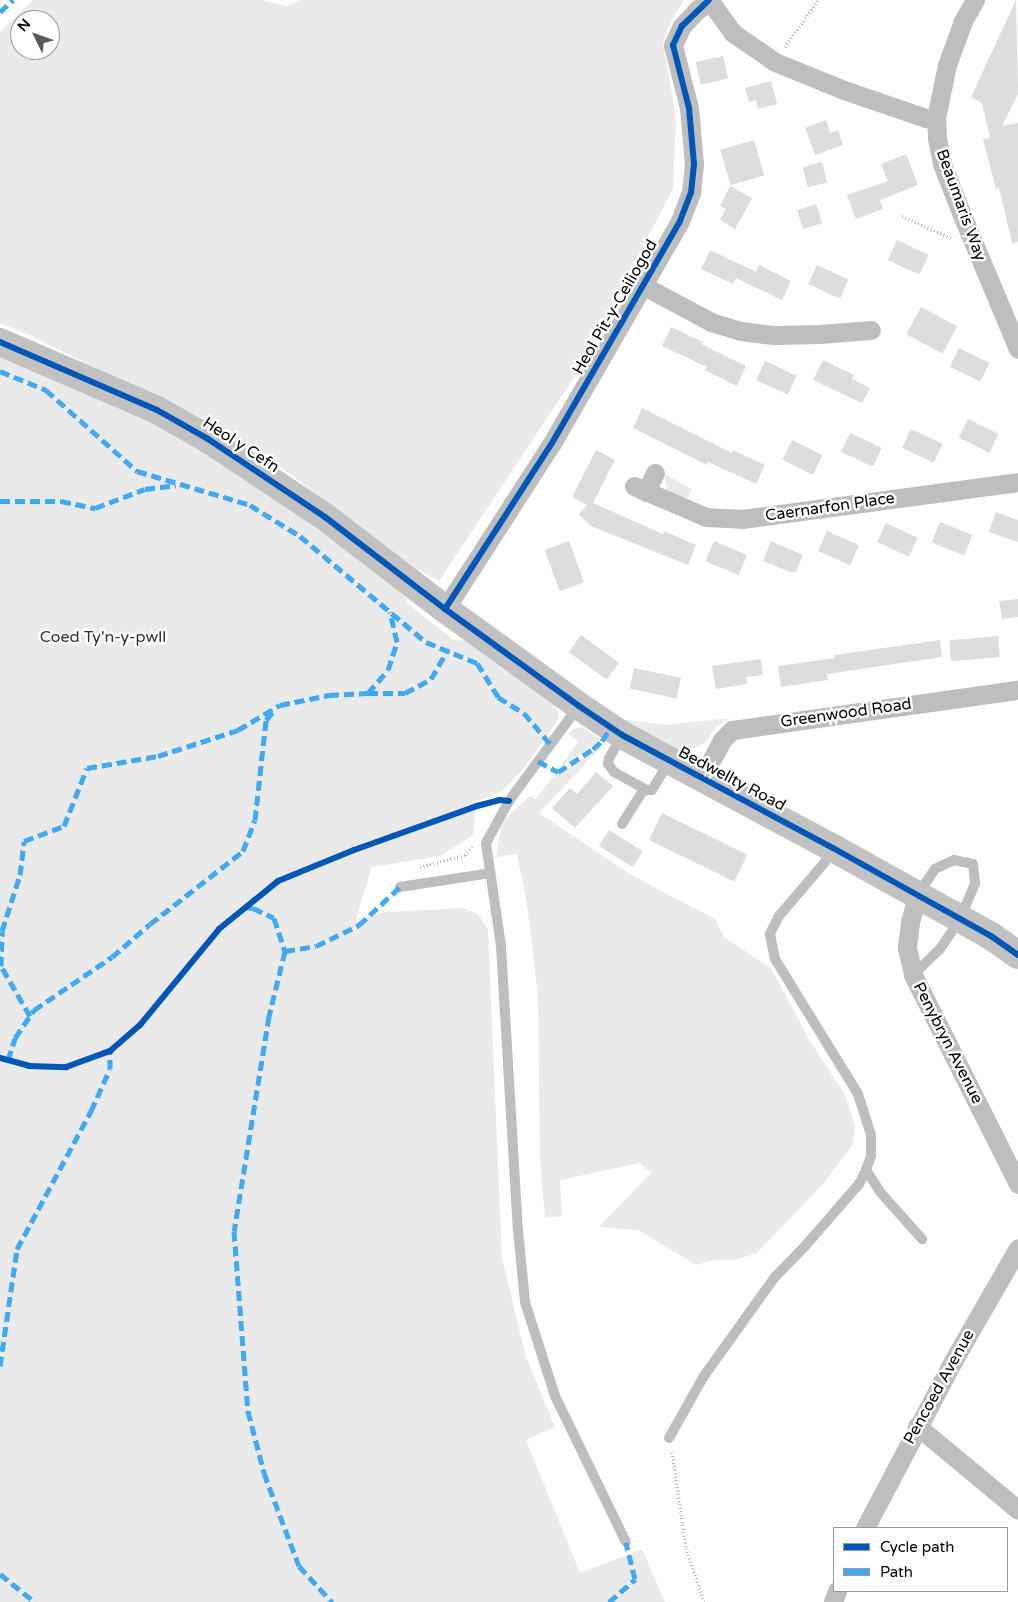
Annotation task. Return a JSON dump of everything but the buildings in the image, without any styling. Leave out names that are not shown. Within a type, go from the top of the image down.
[{"type":"street","name":"Beaumaris Way","points":[[975,0],[963,22],[947,65],[936,118],[942,164],[1018,349]]},
{"type":"street","name":"Heol Pit-y-Ceiliogod","points":[[445,609],[552,443],[644,286],[680,220],[691,192],[694,164],[689,108],[673,45],[682,26],[698,9],[710,1],[733,33],[775,62],[844,90],[926,118],[936,118]]},
{"type":"street","points":[[644,286],[711,322],[740,331],[793,334],[871,330]]},
{"type":"street","name":"Heol y Cefn","points":[[0,342],[157,410],[208,439],[325,517],[445,609]]},
{"type":"street","name":"Caernarfon Place","points":[[655,473],[640,489],[706,518],[742,519],[1018,482]]},
{"type":"street","name":"Bedwellty Road","points":[[445,609],[622,735],[833,848],[991,936],[1018,955]]},
{"type":"street","name":"Greenwood Road","points":[[702,778],[722,740],[732,730],[1018,690]]},
{"type":"street","name":"Penybryn Avenue","points":[[917,896],[910,922],[907,948],[913,975],[1018,1184]]},
{"type":"street","name":"Pencoed Avenue","points":[[865,1527],[918,1426],[1018,1248]]},
{"type":"street","points":[[918,1426],[1018,1510]]},
{"type":"lane","points":[[579,706],[509,801],[486,843],[501,946],[518,1230],[525,1302],[555,1396],[626,1542]]},
{"type":"lane","points":[[622,735],[609,758],[608,764],[614,772],[644,789],[652,790],[670,761]]},
{"type":"lane","points":[[622,824],[644,789]]},
{"type":"lane","points":[[669,1438],[710,1368],[775,1277],[806,1245],[859,1184],[871,1156],[871,1135],[858,1094],[775,958],[770,934],[779,916],[828,858],[833,848]]},
{"type":"lane","points":[[913,975],[940,949],[960,919],[976,883],[973,864],[954,860],[935,869],[917,896]]},
{"type":"lane","points":[[400,887],[490,873]]},
{"type":"lane","points":[[866,1170],[881,1193],[922,1239]]},
{"type":"path","points":[[775,62],[818,0]]},
{"type":"path","points":[[902,216],[954,240],[969,233]]},
{"type":"path","points":[[400,887],[403,872],[466,855],[477,840]]},
{"type":"path","points":[[669,1438],[676,1471],[686,1548],[704,1602]]},
{"type":"green space","points":[[33,0],[261,0],[287,6],[300,0],[684,0],[670,23],[663,42],[676,118],[673,189],[573,379],[439,581],[413,567],[259,451],[32,336],[0,323],[0,32],[10,22],[10,60],[60,60],[60,10],[23,10]]},
{"type":"green space","name":"Coed Ty'n-y-pwll","points":[[0,353],[145,418],[188,441],[237,472],[402,590],[408,604],[454,640],[469,641],[555,705],[559,715],[556,723],[523,769],[502,791],[476,802],[473,835],[440,856],[372,867],[355,922],[385,912],[463,908],[478,914],[488,930],[502,1259],[526,1357],[555,1427],[526,1440],[580,1573],[642,1549],[665,1602],[0,1602]]},
{"type":"green space","points":[[664,474],[692,489],[685,502],[668,493]]},
{"type":"green space","points":[[731,718],[717,726],[704,744],[695,748],[681,750],[672,748],[619,719],[666,725]]},
{"type":"green space","points":[[583,727],[600,739],[559,768],[578,742],[568,734],[574,729]]},
{"type":"green space","points":[[602,746],[539,813],[633,876],[715,919],[724,937],[771,968],[810,1041],[845,1095],[855,1125],[853,1144],[824,1183],[757,1253],[735,1260],[713,1260],[696,1265],[638,1230],[599,1227],[651,1173],[640,1163],[560,1180],[562,1216],[545,1218],[540,1160],[538,995],[527,904],[517,854],[496,857],[501,826],[508,816],[530,796],[536,799],[551,779]]},
{"type":"marked path","points":[[0,12],[13,0]]},
{"type":"marked path","points":[[0,371],[46,390],[137,471],[250,505],[300,536],[426,642],[477,663],[498,697],[524,713],[551,745]]},
{"type":"marked path","points":[[0,501],[61,501],[95,508],[145,489],[176,485]]},
{"type":"marked path","points":[[30,1016],[1,966],[2,931],[20,875],[24,841],[64,826],[87,768],[158,756],[238,730],[280,705],[329,695],[368,693],[388,670],[397,642],[390,612]]},
{"type":"marked path","points":[[368,693],[405,693],[431,679],[448,650]]},
{"type":"marked path","points":[[8,1060],[15,1038],[34,1010],[112,957],[150,924],[243,851],[255,820],[266,720],[273,712]]},
{"type":"marked path","points":[[538,761],[558,772],[593,749],[602,741],[611,727]]},
{"type":"marked path","points":[[244,907],[253,908],[274,918],[285,951],[316,946],[359,925],[400,887]]},
{"type":"marked path","points":[[285,951],[269,1016],[234,1231],[248,1411],[264,1473],[299,1566],[332,1602]]},
{"type":"marked path","points":[[0,1366],[17,1249],[91,1111],[110,1069],[110,1051]]},
{"type":"marked path","points":[[609,1602],[635,1579],[626,1542]]},
{"type":"marked path","points":[[0,1574],[35,1602]]},
{"type":"cycle path","points":[[445,609],[552,443],[680,221],[691,193],[694,164],[689,108],[673,45],[682,26],[709,0]]},
{"type":"cycle path","points":[[0,342],[157,410],[208,439],[325,517],[445,609],[622,735],[833,848],[991,936],[1018,955]]},
{"type":"cycle path","points":[[0,1058],[29,1066],[66,1067],[110,1051],[140,1025],[219,929],[278,881],[354,850],[477,806],[499,800],[509,801]]}]
